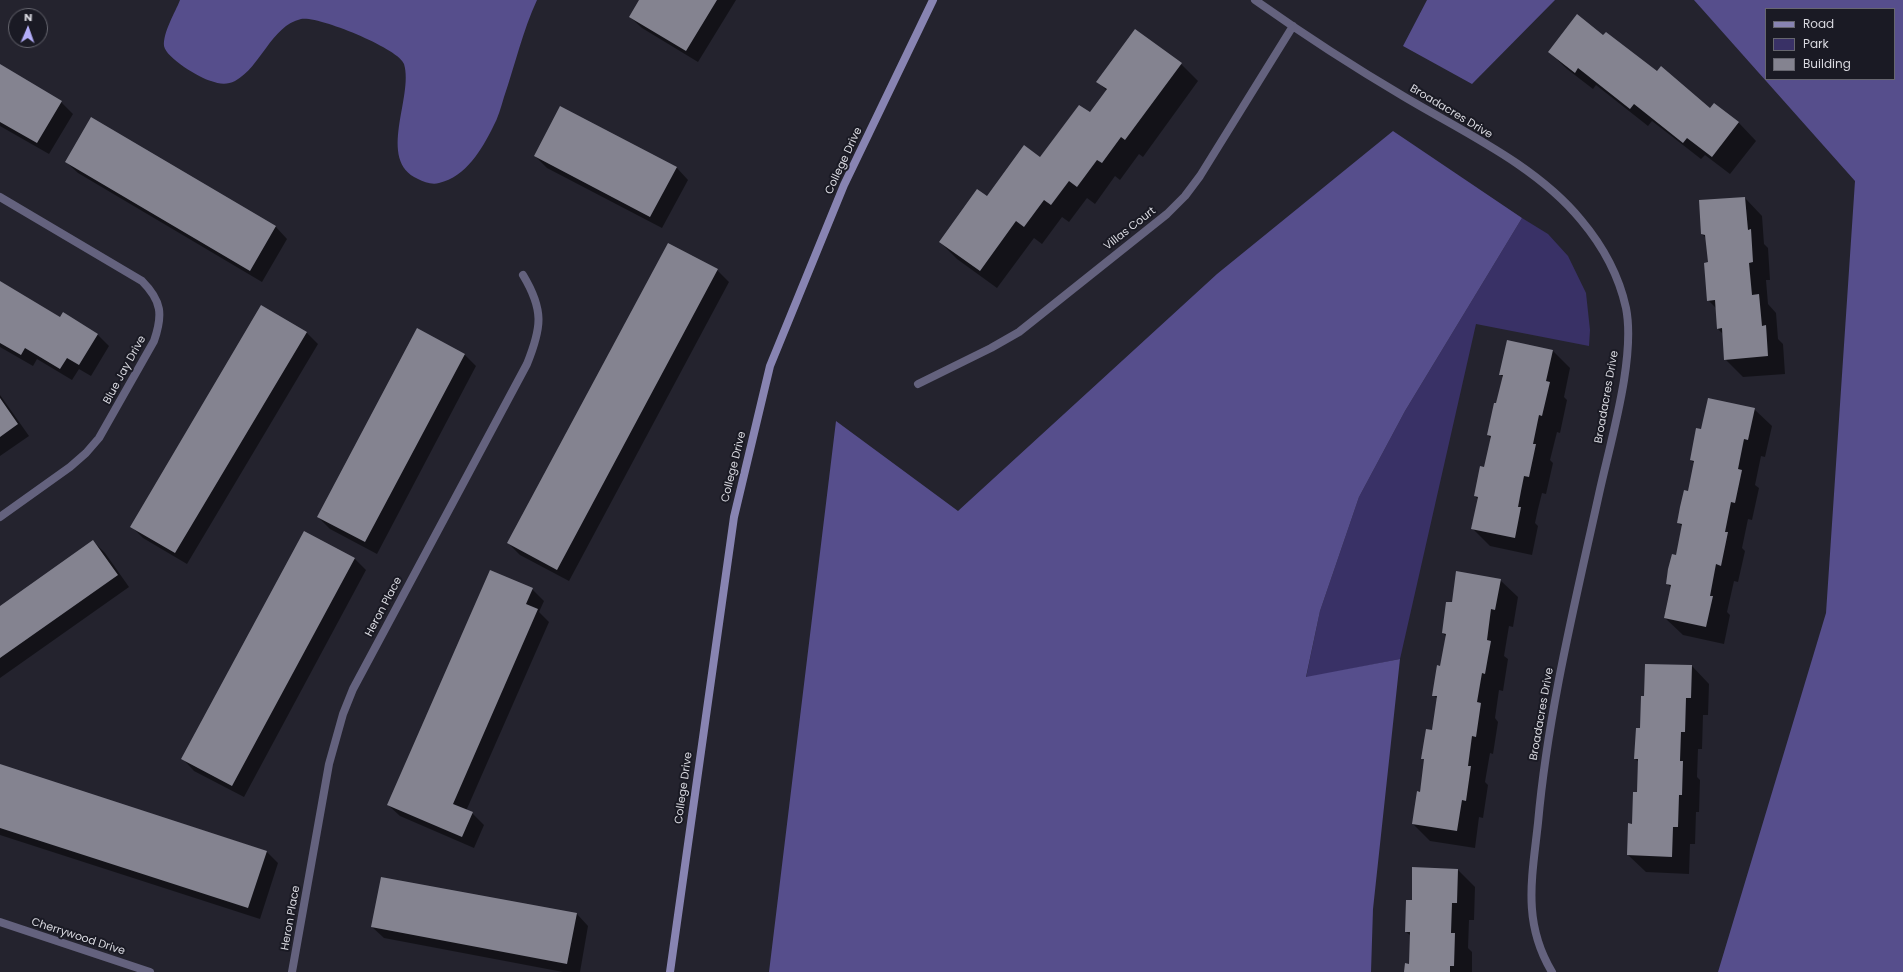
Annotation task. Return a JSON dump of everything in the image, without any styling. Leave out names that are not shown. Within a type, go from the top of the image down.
[{"type":"main road","name":"College Drive","points":[[670,972],[734,517],[770,366],[844,185],[933,0]]},
{"type":"street","name":"Broadacres Drive","points":[[1255,0],[1369,77],[1520,165],[1563,201],[1580,219],[1608,260],[1626,309],[1626,363],[1565,648],[1542,780],[1531,895],[1533,921],[1539,947],[1552,972]]},
{"type":"street","name":"Villas Court","points":[[918,384],[991,348],[1019,332],[1167,214],[1185,196],[1200,176],[1293,26]]},
{"type":"street","name":"Blue Jay Drive","points":[[0,197],[142,281],[154,293],[159,308],[159,326],[154,341],[99,438],[86,453],[70,467],[0,517]]},
{"type":"street","name":"Heron Place","points":[[292,972],[328,764],[343,714],[357,682],[532,351],[539,324],[539,308],[533,292],[523,275]]},
{"type":"street","name":"Cherrywood Drive","points":[[0,922],[150,972]]},
{"type":"green space","points":[[1522,218],[1548,234],[1568,256],[1586,293],[1590,330],[1589,346],[1476,324],[1400,659],[1306,678],[1320,611],[1359,497],[1405,411]]},
{"type":"shaded area","points":[[180,0],[537,0],[523,35],[495,124],[489,135],[478,153],[465,168],[449,180],[434,184],[418,179],[406,170],[400,158],[398,143],[399,127],[406,78],[404,64],[399,58],[388,50],[357,34],[323,22],[310,19],[301,19],[291,23],[282,30],[244,75],[235,81],[226,84],[217,83],[192,72],[177,62],[166,51],[164,46],[165,35]]},
{"type":"shaded area","points":[[1427,0],[1555,0],[1472,84],[1403,46]]},
{"type":"shaded area","points":[[1694,0],[1903,0],[1903,972],[1718,972],[1826,613],[1855,181],[1765,80],[1895,80],[1895,8],[1765,8],[1765,80]]},
{"type":"shaded area","points":[[1393,131],[1522,218],[1405,411],[1359,497],[1320,611],[1306,677],[1400,659],[1373,909],[1371,972],[769,972],[836,421],[958,511],[1217,274]]},
{"type":"building","points":[[639,0],[717,0],[686,51],[629,17]]},
{"type":"building","points":[[1577,14],[1603,35],[1606,32],[1657,71],[1661,66],[1710,108],[1714,103],[1739,122],[1712,157],[1687,138],[1683,143],[1634,104],[1630,109],[1578,68],[1575,73],[1548,52]]},
{"type":"building","points":[[1135,29],[1182,63],[1125,140],[1121,137],[1102,163],[1097,160],[1077,187],[1069,181],[1051,205],[1044,200],[1024,227],[1016,221],[980,271],[939,242],[977,189],[987,196],[1024,145],[1040,157],[1079,105],[1090,112],[1107,89],[1096,82]]},
{"type":"building","points":[[0,64],[62,101],[37,143],[0,122]]},
{"type":"building","points":[[560,106],[677,167],[650,217],[534,156]]},
{"type":"building","points":[[91,117],[276,226],[250,271],[65,162]]},
{"type":"building","points":[[1745,197],[1748,230],[1751,229],[1753,262],[1749,263],[1752,295],[1759,294],[1762,326],[1766,325],[1768,356],[1724,360],[1722,328],[1717,329],[1715,300],[1707,301],[1704,263],[1708,262],[1705,235],[1701,234],[1699,200]]},
{"type":"building","points":[[668,243],[718,269],[557,570],[507,543]]},
{"type":"building","points":[[0,281],[60,317],[63,312],[98,334],[79,365],[67,358],[60,369],[25,348],[21,355],[0,343]]},
{"type":"building","points":[[261,305],[307,332],[175,553],[130,527]]},
{"type":"building","points":[[417,328],[465,354],[365,542],[317,517]]},
{"type":"building","points":[[1507,340],[1553,350],[1546,381],[1550,382],[1542,416],[1539,415],[1533,444],[1536,444],[1529,477],[1524,476],[1518,507],[1521,507],[1515,538],[1471,529],[1478,497],[1474,496],[1480,466],[1484,467],[1491,436],[1487,435],[1494,403],[1496,403],[1503,375],[1499,375]]},
{"type":"building","points":[[0,398],[18,424],[0,437]]},
{"type":"building","points":[[1708,398],[1755,408],[1748,440],[1744,439],[1738,469],[1742,470],[1735,503],[1731,502],[1725,532],[1728,532],[1721,566],[1716,564],[1710,596],[1713,596],[1706,627],[1664,618],[1671,585],[1666,584],[1668,569],[1672,554],[1676,555],[1682,524],[1677,523],[1680,507],[1684,490],[1688,491],[1694,461],[1690,460],[1696,428],[1701,429]]},
{"type":"building","points":[[304,531],[355,558],[232,786],[181,759]]},
{"type":"building","points":[[93,540],[118,575],[0,658],[0,606]]},
{"type":"building","points":[[490,570],[533,588],[526,604],[538,609],[453,804],[473,812],[462,837],[387,805]]},
{"type":"building","points":[[1456,571],[1501,579],[1495,610],[1491,609],[1487,640],[1491,641],[1485,674],[1482,673],[1477,702],[1481,703],[1476,737],[1472,736],[1468,766],[1471,766],[1466,801],[1462,800],[1457,831],[1412,824],[1417,791],[1420,792],[1424,759],[1421,759],[1426,729],[1432,730],[1437,696],[1432,696],[1437,665],[1440,666],[1446,634],[1442,633],[1446,602],[1452,602]]},
{"type":"building","points":[[1645,664],[1692,665],[1691,698],[1686,698],[1685,732],[1681,732],[1680,761],[1683,761],[1682,795],[1679,795],[1678,827],[1673,827],[1672,857],[1627,855],[1628,823],[1632,824],[1633,792],[1637,792],[1638,759],[1634,759],[1636,728],[1640,728],[1641,696],[1644,696]]},
{"type":"building","points":[[0,764],[267,851],[248,908],[0,828]]},
{"type":"building","points":[[1412,867],[1458,869],[1457,903],[1452,903],[1451,933],[1455,933],[1454,966],[1450,966],[1450,972],[1404,972],[1405,963],[1409,964],[1410,932],[1405,932],[1406,900],[1412,900]]},
{"type":"building","points":[[381,877],[577,913],[567,964],[371,927]]}]
